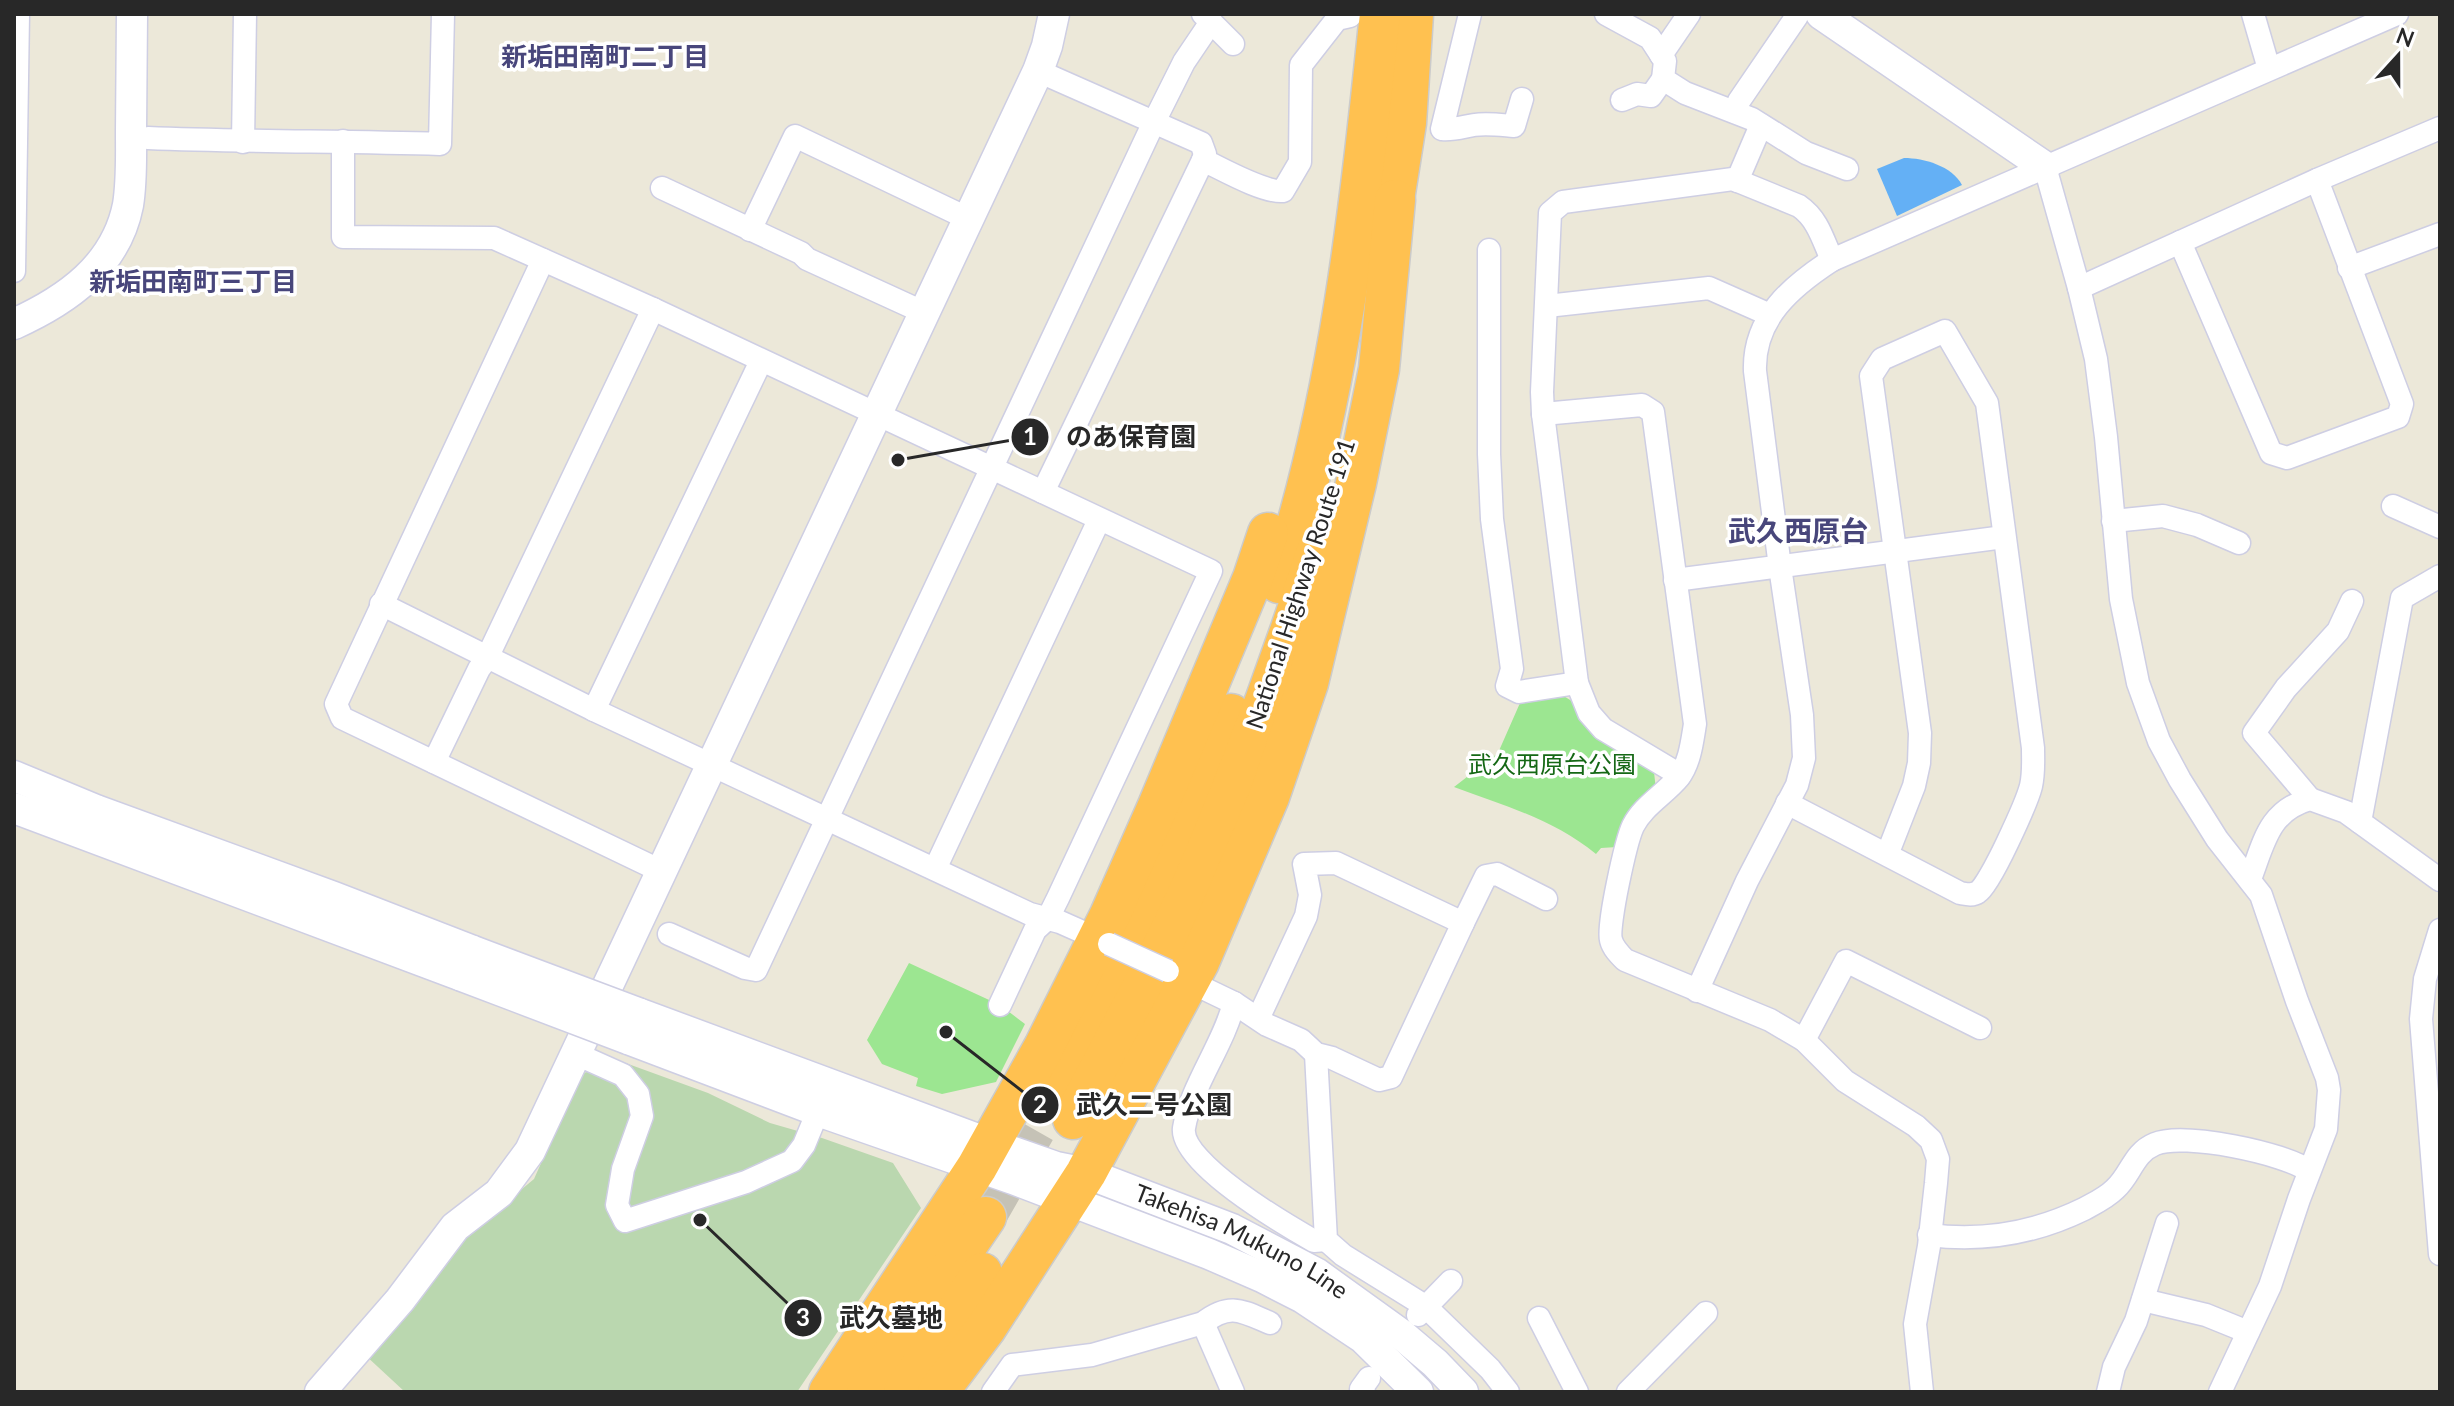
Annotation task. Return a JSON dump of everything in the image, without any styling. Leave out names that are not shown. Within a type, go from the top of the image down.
[{"type":"highway","name":"National Highway Route 191","points":[[1365,15],[1362,184],[1339,344],[1293,541],[1256,654],[1185,826],[1118,970],[1061,1112],[1165,943],[1203,858],[1279,666],[1347,453],[1395,200],[1406,123],[1413,14]]},
{"type":"highway","points":[[938,1392],[986,1328],[1077,1187],[1178,976],[1231,891],[1269,797],[1321,637],[1379,369],[1395,200]]},
{"type":"highway","points":[[829,1392],[984,1156],[1103,941],[1253,578],[1303,426],[1328,393]]},
{"type":"highway","points":[[867,1392],[998,1223],[904,1392]]},
{"type":"street","points":[[14,271],[18,14]]},
{"type":"street","points":[[14,324],[45,310],[82,284],[105,257],[128,206],[132,14]]},
{"type":"street","points":[[243,142],[245,14]]},
{"type":"street","points":[[148,138],[440,144],[443,14]]},
{"type":"street","points":[[320,1392],[400,1300],[455,1227],[499,1193],[530,1151],[1038,71],[1054,14]]},
{"type":"street","points":[[1470,14],[1442,129],[1458,130],[1490,124],[1514,126],[1522,99]]},
{"type":"street","points":[[1606,14],[1650,38],[1665,61],[1663,79],[1651,96],[1637,94],[1622,100]]},
{"type":"street","points":[[1661,55],[1689,14]]},
{"type":"street","points":[[2253,14],[2269,69]]},
{"type":"street","points":[[1697,991],[1802,769],[1803,731],[1755,355],[1770,315],[1804,279],[1832,260],[2397,14]]},
{"type":"street","points":[[1203,160],[1262,187],[1283,191],[1300,162],[1301,65],[1337,19],[1365,15]]},
{"type":"street","points":[[1737,106],[1809,15],[2045,167],[2096,359],[2125,621],[2138,683],[2159,741],[2197,810],[2261,895],[2329,1090],[2326,1129],[2270,1286],[2220,1392]]},
{"type":"street","points":[[669,934],[756,970],[1154,122],[1207,18],[1233,44]]},
{"type":"street","points":[[1038,71],[1201,143],[1205,154],[1043,492]]},
{"type":"street","points":[[1663,79],[1685,93],[1737,106],[1806,153],[1847,169]]},
{"type":"street","points":[[1737,181],[1761,125]]},
{"type":"street","points":[[2079,288],[2440,128]]},
{"type":"street","points":[[750,230],[795,136],[969,219]]},
{"type":"street","points":[[343,141],[343,237],[494,238],[653,309],[1211,571],[1048,918],[1035,930],[1000,1005]]},
{"type":"street","points":[[1680,775],[1603,729],[1589,713],[1577,683],[1543,414],[1550,213],[1563,202],[1733,179],[1807,212],[1817,224],[1832,260]]},
{"type":"street","points":[[2180,242],[2271,453],[2287,458],[2398,417],[2402,404],[2317,180]]},
{"type":"street","points":[[662,188],[925,313]]},
{"type":"street","points":[[2349,268],[2440,234]]},
{"type":"street","points":[[1489,250],[1489,454],[1492,519],[1512,669],[1507,686],[1519,692],[1577,683]]},
{"type":"street","points":[[543,260],[336,704],[342,718],[661,871]]},
{"type":"street","points":[[1547,306],[1709,288],[1770,315]]},
{"type":"street","points":[[434,762],[487,658],[653,309]]},
{"type":"street","points":[[1787,803],[1960,893],[1977,893],[1989,877],[2019,818],[2030,788],[2034,768],[2033,748],[1987,403],[1945,331],[1882,359],[1871,376],[1920,733],[1914,786],[1887,855]]},
{"type":"street","points":[[594,710],[761,361]]},
{"type":"street","points":[[1543,414],[1642,405],[1653,412],[1695,724],[1690,753],[1680,775],[1641,813],[1633,827],[1609,930],[1611,942],[1625,960],[1770,1020],[1804,1040],[1845,1081],[1916,1126],[1931,1140],[1938,1159],[1915,1324],[1922,1392]]},
{"type":"street","points":[[2393,506],[2440,527]]},
{"type":"street","points":[[2113,521],[2163,516],[2197,525],[2239,543]]},
{"type":"street","points":[[935,869],[1099,520]]},
{"type":"street","points":[[1675,580],[2004,537]]},
{"type":"street","points":[[2360,822],[2402,598],[2440,576]]},
{"type":"street","points":[[2352,601],[2338,631],[2286,688],[2254,733],[2310,799],[2334,806],[2360,822],[2440,880]]},
{"type":"street","points":[[381,604],[594,710],[1030,914],[1048,918],[1103,941],[1178,976],[1301,1040],[1316,1054],[1332,1058],[1379,1080],[1391,1077],[1486,876],[1497,874],[1546,899]]},
{"type":"street","points":[[14,776],[96,810],[319,891],[468,964]]},
{"type":"street","points":[[2250,879],[2269,828],[2288,808],[2310,799]]},
{"type":"street","points":[[14,808],[468,964],[984,1156]]},
{"type":"street","points":[[1258,1019],[1306,916],[1310,895],[1304,864],[1336,863],[1463,923]]},
{"type":"street","points":[[2440,930],[2425,979],[2421,1019],[2440,1254]]},
{"type":"street","points":[[1804,1040],[1846,961],[1980,1028]]},
{"type":"street","points":[[1234,1003],[1229,1022],[1191,1106],[1185,1139],[1189,1148],[1245,1199],[1314,1241],[1326,1240]]},
{"type":"street","points":[[633,1026],[818,1111],[984,1156]]},
{"type":"street","points":[[574,1053],[623,1075],[638,1094],[642,1116],[623,1169],[617,1205],[625,1221],[746,1182],[792,1161],[804,1145],[818,1111]]},
{"type":"street","points":[[1316,1054],[1326,1240],[1422,1311],[1490,1369],[1508,1392]]},
{"type":"street","points":[[1929,1235],[1970,1238],[2006,1235],[2051,1224],[2096,1203],[2116,1189],[2140,1154],[2157,1143],[2168,1141],[2230,1146],[2271,1154],[2302,1165],[2309,1171]]},
{"type":"street","name":"Takehisa Mukuno Line","points":[[984,1156],[1077,1187],[1232,1229],[1277,1251],[1316,1273],[1402,1335],[1463,1392]]},
{"type":"street","name":"Takehisa Mukuno Line","points":[[1077,1187],[1303,1298],[1363,1338],[1418,1392]]},
{"type":"street","points":[[2108,1392],[2114,1367],[2136,1321],[2167,1223]]},
{"type":"street","points":[[1422,1311],[1451,1281]]},
{"type":"street","points":[[2143,1300],[2206,1315],[2248,1332]]},
{"type":"street","points":[[993,1392],[1012,1365],[1092,1355],[1203,1323],[1216,1313],[1237,1308],[1270,1323]]},
{"type":"street","points":[[1628,1392],[1706,1313]]},
{"type":"street","points":[[1539,1318],[1577,1392]]},
{"type":"street","points":[[1203,1323],[1233,1392]]},
{"type":"green space","name":"武久西原台公園","points":[[1562,695],[1654,772],[1656,790],[1617,847],[1601,848],[1596,854],[1546,822],[1454,787],[1498,753],[1520,703]]},
{"type":"green space","points":[[909,963],[1000,1005],[1025,1024],[996,1082],[942,1094],[916,1086],[918,1078],[882,1064],[867,1040]]},
{"type":"green space","points":[[620,1061],[708,1093],[770,1123],[893,1163],[921,1208],[797,1392],[405,1392],[364,1354],[472,1231],[534,1179],[581,1074]]},
{"type":"water","points":[[1904,158],[1937,164],[1952,173],[1962,185],[1897,216],[1877,169]]},
{"type":"tunnel","points":[[986,1217],[1049,1106]]},
{"type":"place","name":"のあ保育園","points":[[898,460]]},
{"type":"place","name":"武久二号公園","points":[[946,1032]]},
{"type":"place","name":"武久墓地","points":[[700,1220]]},
{"type":"district","name":"新垢田南町二丁目","points":[[605,57]]},
{"type":"district","name":"新垢田南町三丁目","points":[[193,282]]},
{"type":"district","name":"武久西原台","points":[[1798,531]]}]
